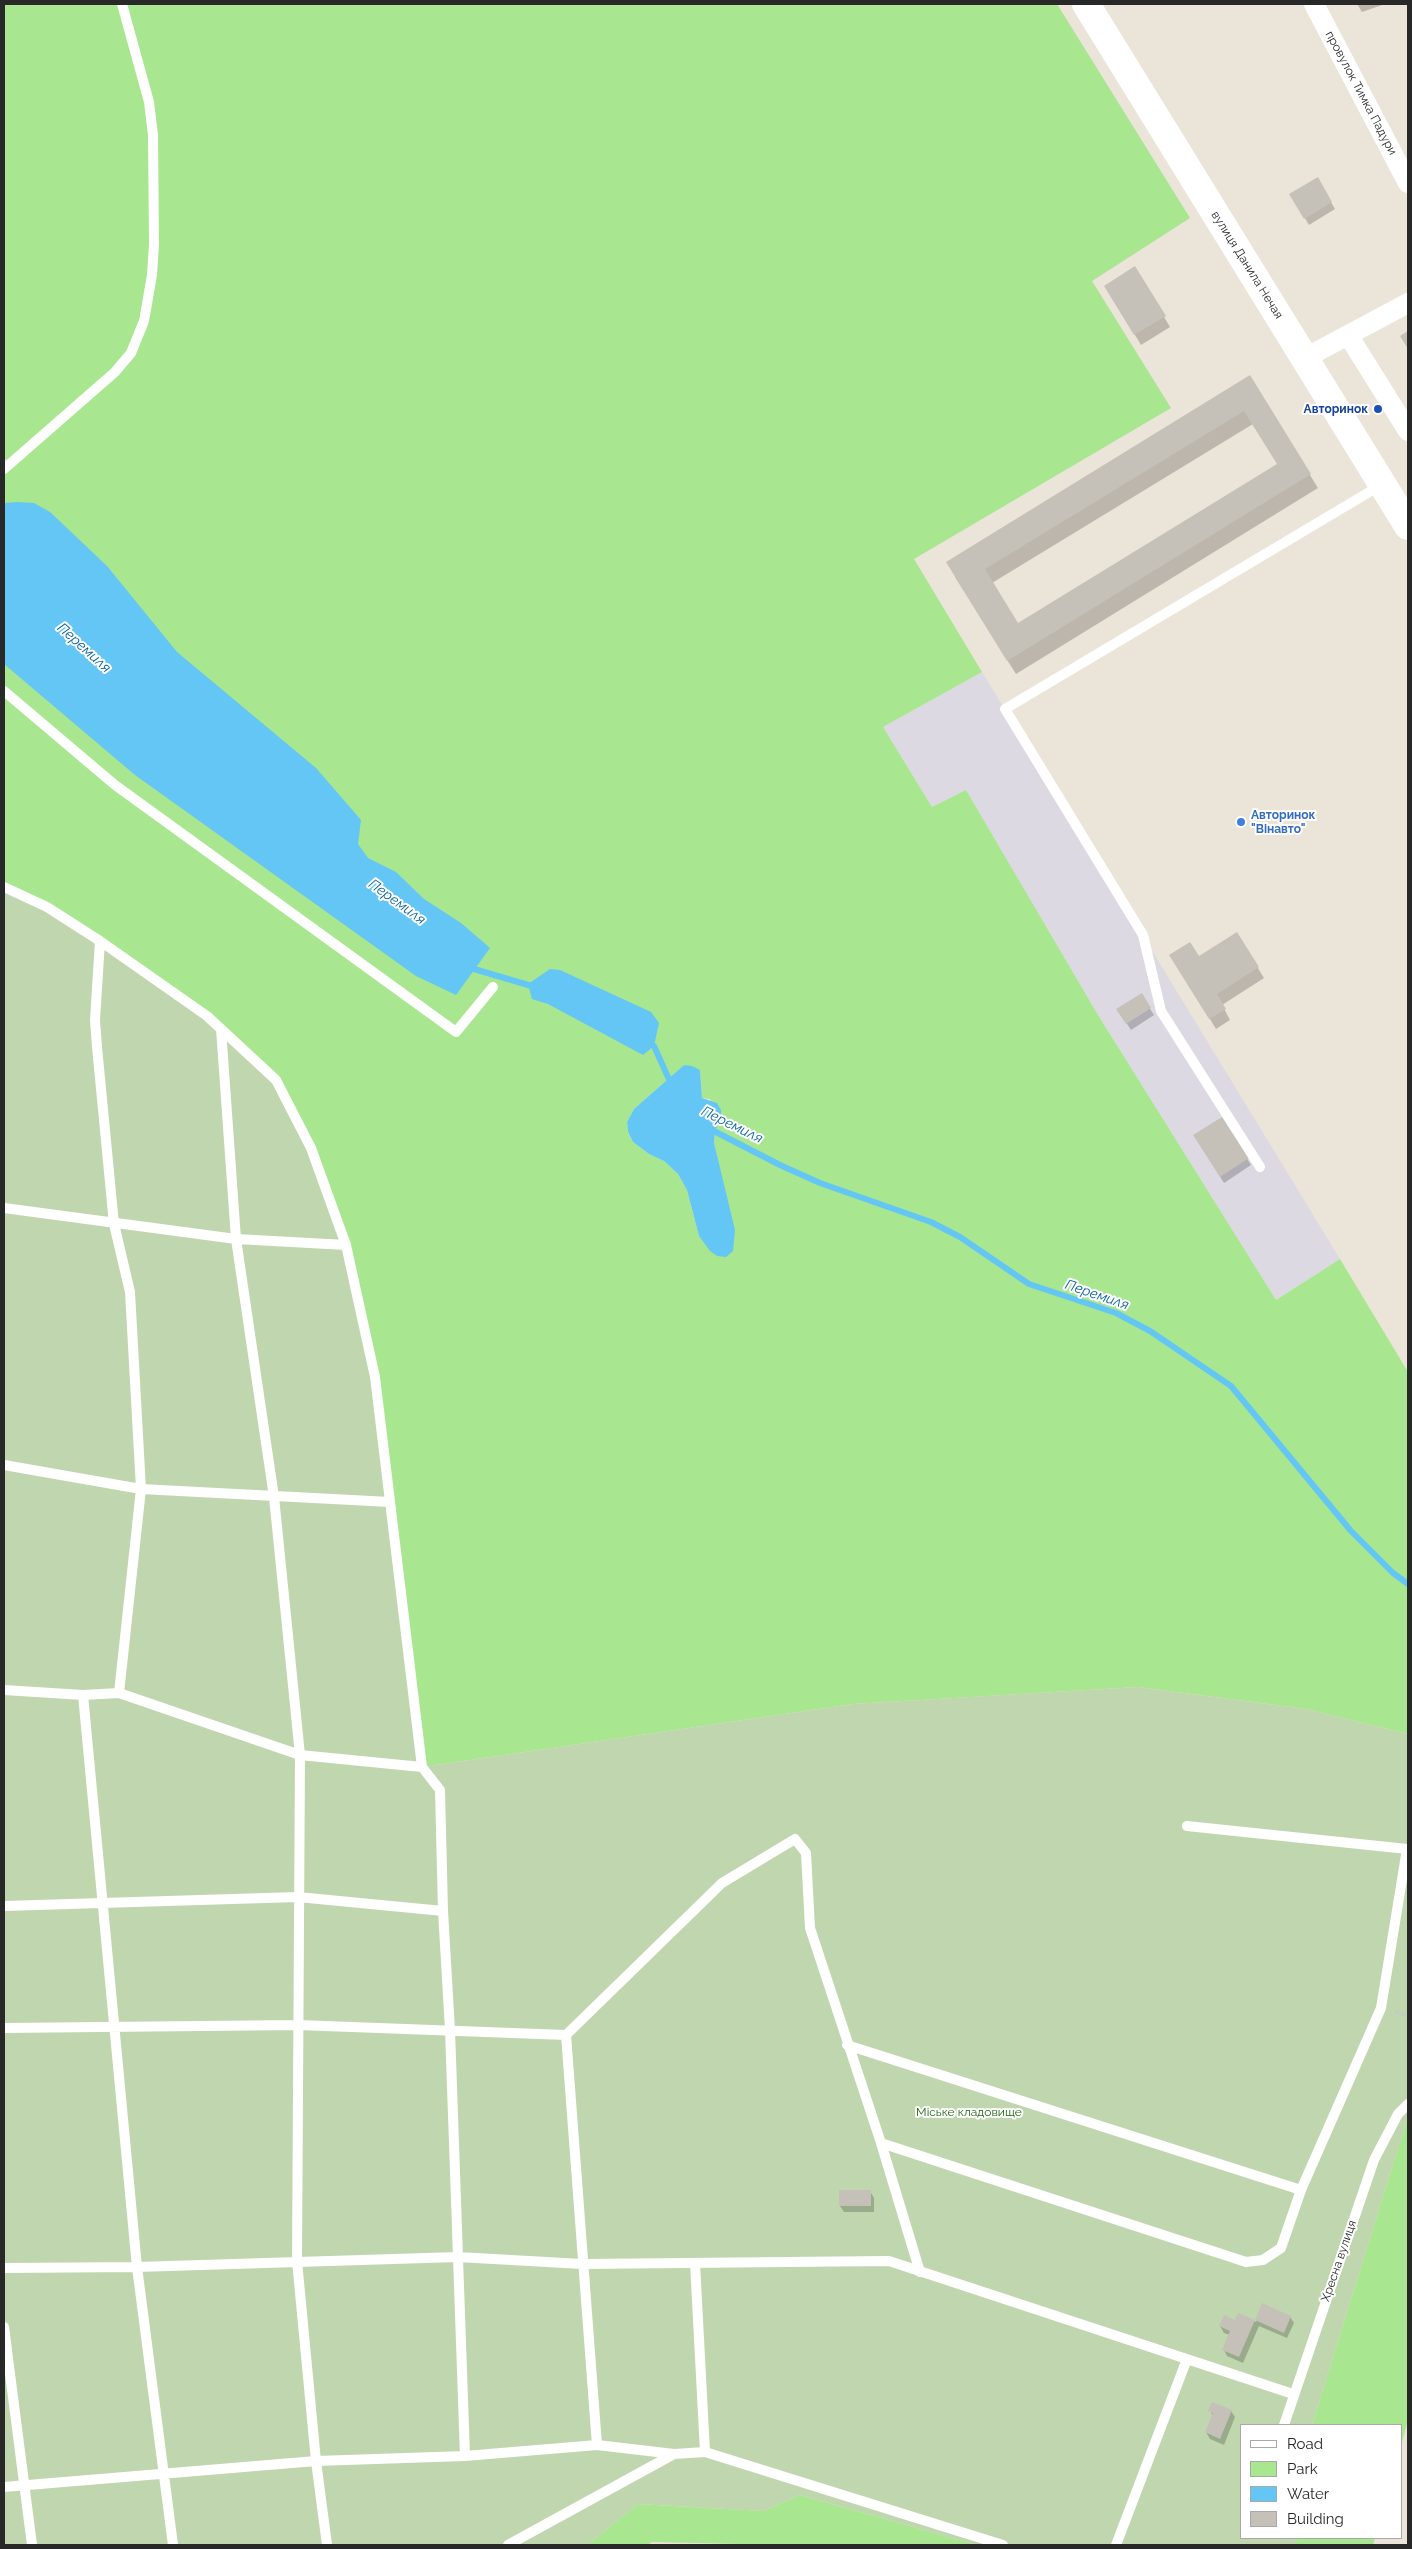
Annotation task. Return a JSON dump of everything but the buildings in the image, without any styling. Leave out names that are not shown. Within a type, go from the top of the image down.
[{"type":"main road","name":"вулиця Данила Нечая","points":[[1086,4],[1408,526]]},
{"type":"street","name":"провулок Тимка Падури","points":[[1314,4],[1408,183]]},
{"type":"street","points":[[1305,358],[1408,302]]},
{"type":"street","points":[[1348,335],[1408,430]]},
{"type":"lane","points":[[4,470],[115,372],[131,353],[144,321],[153,252],[153,136],[149,102],[122,4]]},
{"type":"lane","points":[[1260,1167],[1161,1012],[1143,935],[1005,709],[1382,484]]},
{"type":"lane","points":[[4,691],[114,785],[456,1032],[493,987]]},
{"type":"lane","points":[[4,887],[47,907],[100,941],[208,1016],[276,1080],[311,1148],[346,1245],[375,1377],[422,1767],[440,1790],[443,1911],[450,2030],[465,2456]]},
{"type":"lane","points":[[100,941],[96,1038],[114,1224],[130,1292],[141,1489],[119,1693]]},
{"type":"lane","points":[[221,1029],[236,1239],[274,1497],[300,1755],[296,2261],[316,2461],[327,2545]]},
{"type":"lane","points":[[4,1208],[236,1239],[346,1245]]},
{"type":"lane","points":[[4,1465],[141,1489],[390,1502]]},
{"type":"lane","points":[[4,1690],[83,1695],[119,1693],[300,1755],[422,1767]]},
{"type":"lane","points":[[83,1695],[137,2267],[163,2475],[174,2545]]},
{"type":"lane","points":[[881,2143],[1246,2262],[1263,2260],[1281,2248],[1301,2190],[1381,2008],[1407,1849],[1187,1826]]},
{"type":"lane","points":[[4,2028],[298,2025],[566,2035],[722,1884],[795,1839],[806,1853],[810,1928],[847,2046],[881,2143],[920,2272]]},
{"type":"lane","points":[[4,1906],[103,1901],[298,1897],[443,1911]]},
{"type":"lane","points":[[566,2035],[597,2445]]},
{"type":"lane","points":[[847,2046],[1301,2190]]},
{"type":"lane","name":"Хресна вулиця","points":[[1284,2424],[1374,2160],[1398,2114],[1408,2104]]},
{"type":"lane","points":[[4,2268],[137,2267],[296,2261],[458,2258],[582,2264],[889,2261],[1293,2394]]},
{"type":"lane","points":[[695,2263],[705,2452]]},
{"type":"lane","points":[[4,2327],[26,2486],[32,2545]]},
{"type":"lane","points":[[1116,2545],[1188,2359]]},
{"type":"lane","points":[[4,2487],[316,2461],[465,2456],[597,2445],[674,2454],[705,2452],[1003,2545]]},
{"type":"lane","points":[[508,2545],[674,2454]]},
{"type":"shaded area","points":[[982,672],[1340,1259],[1276,1300],[1098,1015],[966,790],[932,807],[883,727]]},
{"type":"green space","points":[[4,4],[1057,4],[1190,218],[1092,281],[1171,408],[914,559],[982,672],[883,727],[932,807],[966,790],[1098,1015],[1276,1300],[1340,1259],[1408,1372],[1408,1734],[1306,1709],[1138,1687],[853,1704],[422,1767],[4,887],[4,469],[9,464],[4,457]],"holes":[[[684,1065],[700,1070],[702,1098],[710,1099],[721,1118],[715,1131],[714,1143],[716,1155],[717,1256],[699,1236],[687,1190],[678,1174],[664,1161],[649,1154],[633,1142],[628,1133],[627,1122],[634,1109]]]},
{"type":"green space","name":"Міське кладовище","points":[[4,887],[47,907],[207,1016],[276,1080],[311,1148],[346,1245],[375,1377],[422,1767],[853,1704],[1138,1687],[1306,1709],[1408,1734],[1408,2116],[1312,2424],[1240,2424],[1240,2539],[1294,2539],[1298,2545],[977,2545],[800,2495],[763,2511],[638,2504],[587,2545],[4,2545]]},
{"type":"green space","points":[[1408,2116],[1408,2419],[1402,2442],[1402,2424],[1312,2424]]},
{"type":"green space","points":[[800,2495],[977,2545],[782,2545],[652,2542],[647,2545],[587,2545],[638,2504],[763,2511]]},
{"type":"green space","points":[[1294,2539],[1375,2539],[1373,2545],[1298,2545]]},
{"type":"water","points":[[4,503],[34,503],[50,512],[107,566],[177,652],[316,768],[361,820],[358,844],[368,858],[396,872],[424,899],[461,923],[490,948],[456,995],[416,976],[135,775],[4,664]]},
{"type":"water","points":[[550,969],[560,970],[651,1012],[659,1023],[654,1046],[643,1055],[548,1004],[532,999],[528,984]]},
{"type":"water","points":[[684,1065],[700,1070],[702,1098],[717,1103],[721,1110],[721,1118],[715,1131],[714,1143],[735,1230],[733,1251],[726,1257],[717,1256],[710,1251],[699,1236],[687,1190],[678,1174],[664,1161],[649,1154],[633,1142],[628,1132],[627,1122],[634,1109]]},
{"type":"waterway","name":"Перемиля","points":[[468,965],[474,969],[535,987]]},
{"type":"waterway","name":"Перемиля","points":[[647,1042],[654,1046],[672,1086]]},
{"type":"waterway","name":"Перемиля","points":[[708,1128],[820,1183],[931,1222],[960,1237],[1029,1284],[1116,1313],[1150,1331],[1231,1386],[1351,1531],[1393,1573],[1408,1584]]},
{"type":"place","name":"Авторинок","points":[[1378,409]]},
{"type":"place","name":"Авторинок \"Вінавто\"","points":[[1241,822]]}]
